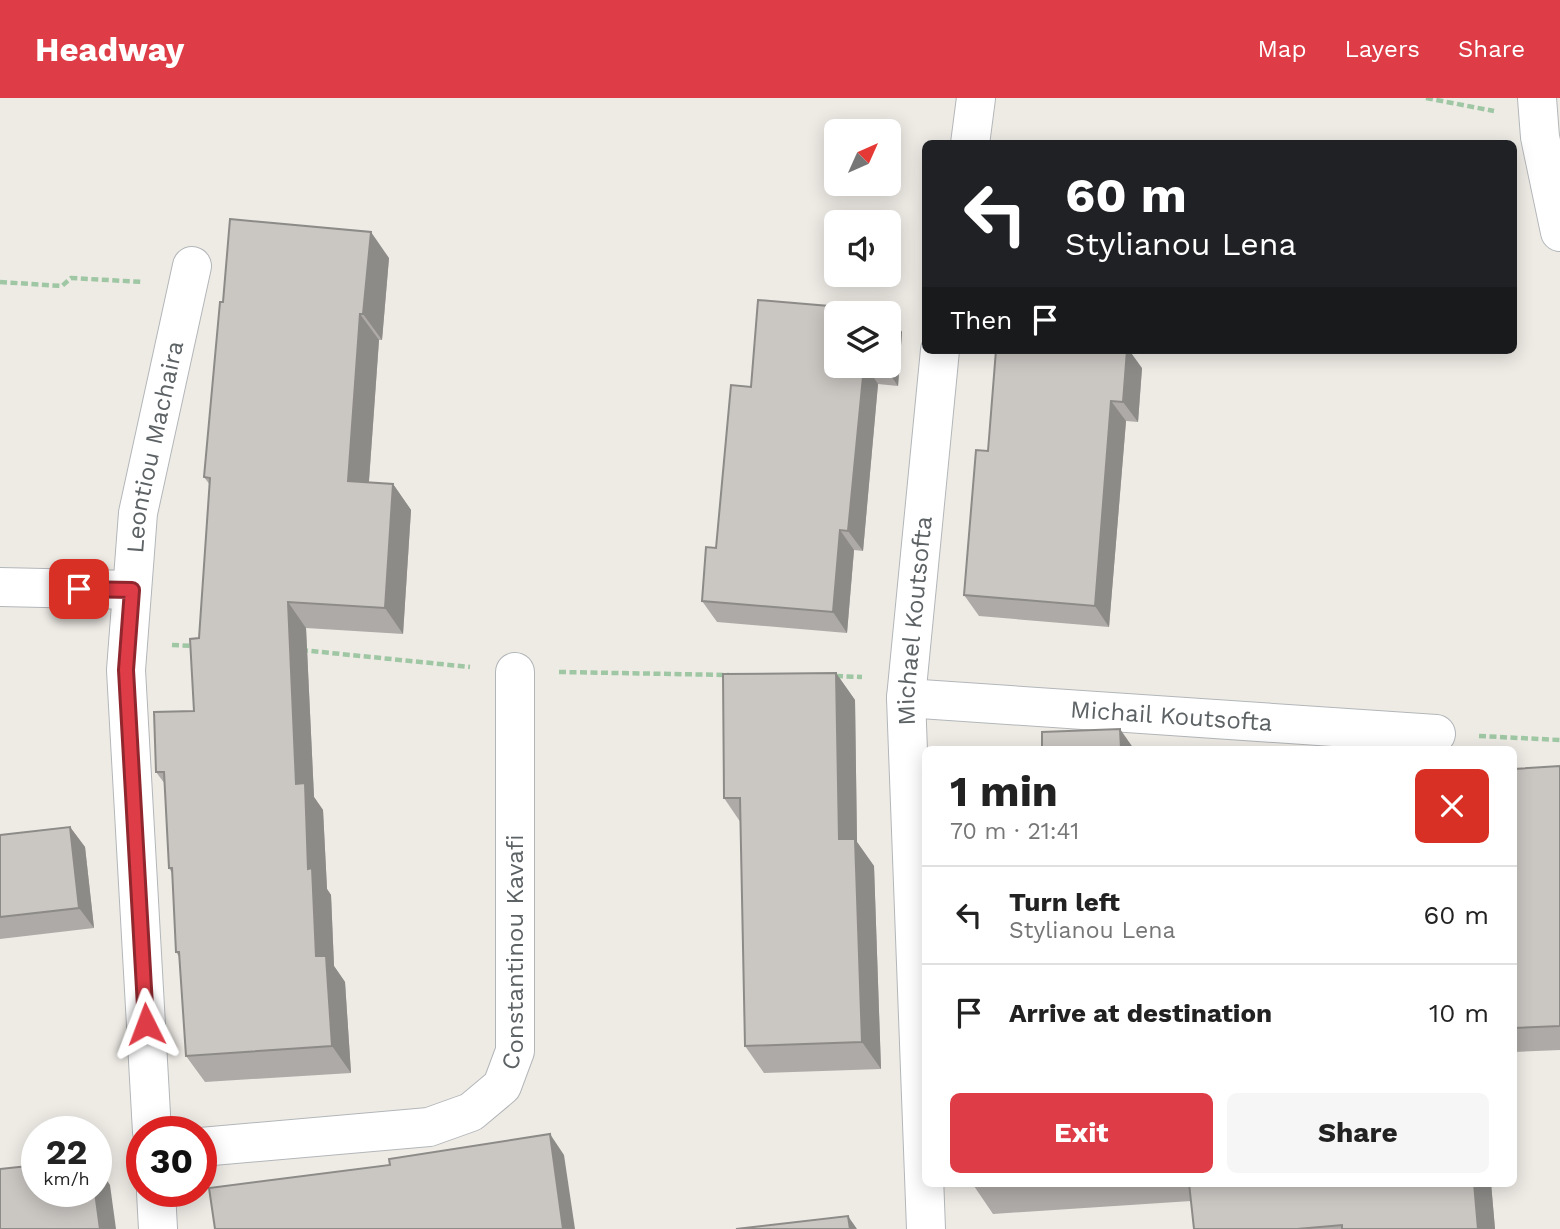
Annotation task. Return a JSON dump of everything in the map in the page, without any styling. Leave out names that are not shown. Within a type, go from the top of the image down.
[{"type":"street","points":[[971,140],[976,98]]},
{"type":"street","points":[[1537,98],[1540,137],[1560,232]]},
{"type":"street","name":"Leontiou Machaira","points":[[151,1116],[126,670],[138,513],[190,275]]},
{"type":"street","name":"Michael Koutsofta","points":[[922,1115],[907,688],[940,354]]},
{"type":"street","points":[[0,587],[132,590]]},
{"type":"street","name":"Constantinou Kavafi","points":[[217,1146],[429,1128],[471,1112],[502,1086],[515,1051],[515,672]]},
{"type":"street","name":"Michail Koutsofta","points":[[907,688],[1436,734]]},
{"type":"street","name":"Michael Koutsofta","points":[[925,1187],[926,1229]]},
{"type":"street","points":[[157,1207],[158,1229]]},
{"type":"path","points":[[0,282],[62,286],[71,278],[190,275]]},
{"type":"path","points":[[128,643],[206,646]]},
{"type":"path","points":[[298,650],[515,672],[732,675]]},
{"type":"path","points":[[827,676],[907,688]]},
{"type":"path","points":[[1436,734],[1560,740]]},
{"type":"building","points":[[230,219],[371,232],[363,314],[360,314],[348,481],[393,484],[385,608],[288,602],[296,784],[305,783],[308,869],[312,868],[316,956],[326,956],[332,1046],[186,1056],[179,952],[176,952],[172,868],[169,868],[164,772],[156,772],[154,712],[194,711],[190,639],[199,638],[210,478],[204,477]]},
{"type":"building","points":[[758,300],[824,306],[824,378],[863,378],[848,531],[840,530],[833,612],[702,601],[706,547],[716,548],[731,385],[751,387]]},
{"type":"building","points":[[996,354],[1127,354],[1123,402],[1111,401],[1095,606],[964,595],[976,450],[988,451]]},
{"type":"building","points":[[836,673],[839,839],[855,839],[862,1042],[745,1046],[740,798],[724,798],[723,674]]},
{"type":"building","points":[[1120,729],[1121,746],[1042,746],[1042,732]]},
{"type":"building","points":[[1560,766],[1560,1026],[1517,1028],[1517,769]]},
{"type":"building","points":[[70,827],[79,908],[0,917],[0,835]]},
{"type":"building","points":[[550,1134],[563,1229],[215,1229],[212,1207],[217,1207],[217,1187],[390,1165],[389,1159]]},
{"type":"building","points":[[21,1167],[21,1207],[97,1207],[100,1229],[0,1229],[0,1169]]},
{"type":"building","points":[[1189,1187],[1474,1187],[1478,1229],[1342,1229],[1342,1225],[1297,1229],[1194,1229]]},
{"type":"building","points":[[848,1216],[850,1229],[736,1229]]},
{"type":"route","points":[[79,589],[132,590],[126,670],[146,1024]]}]
